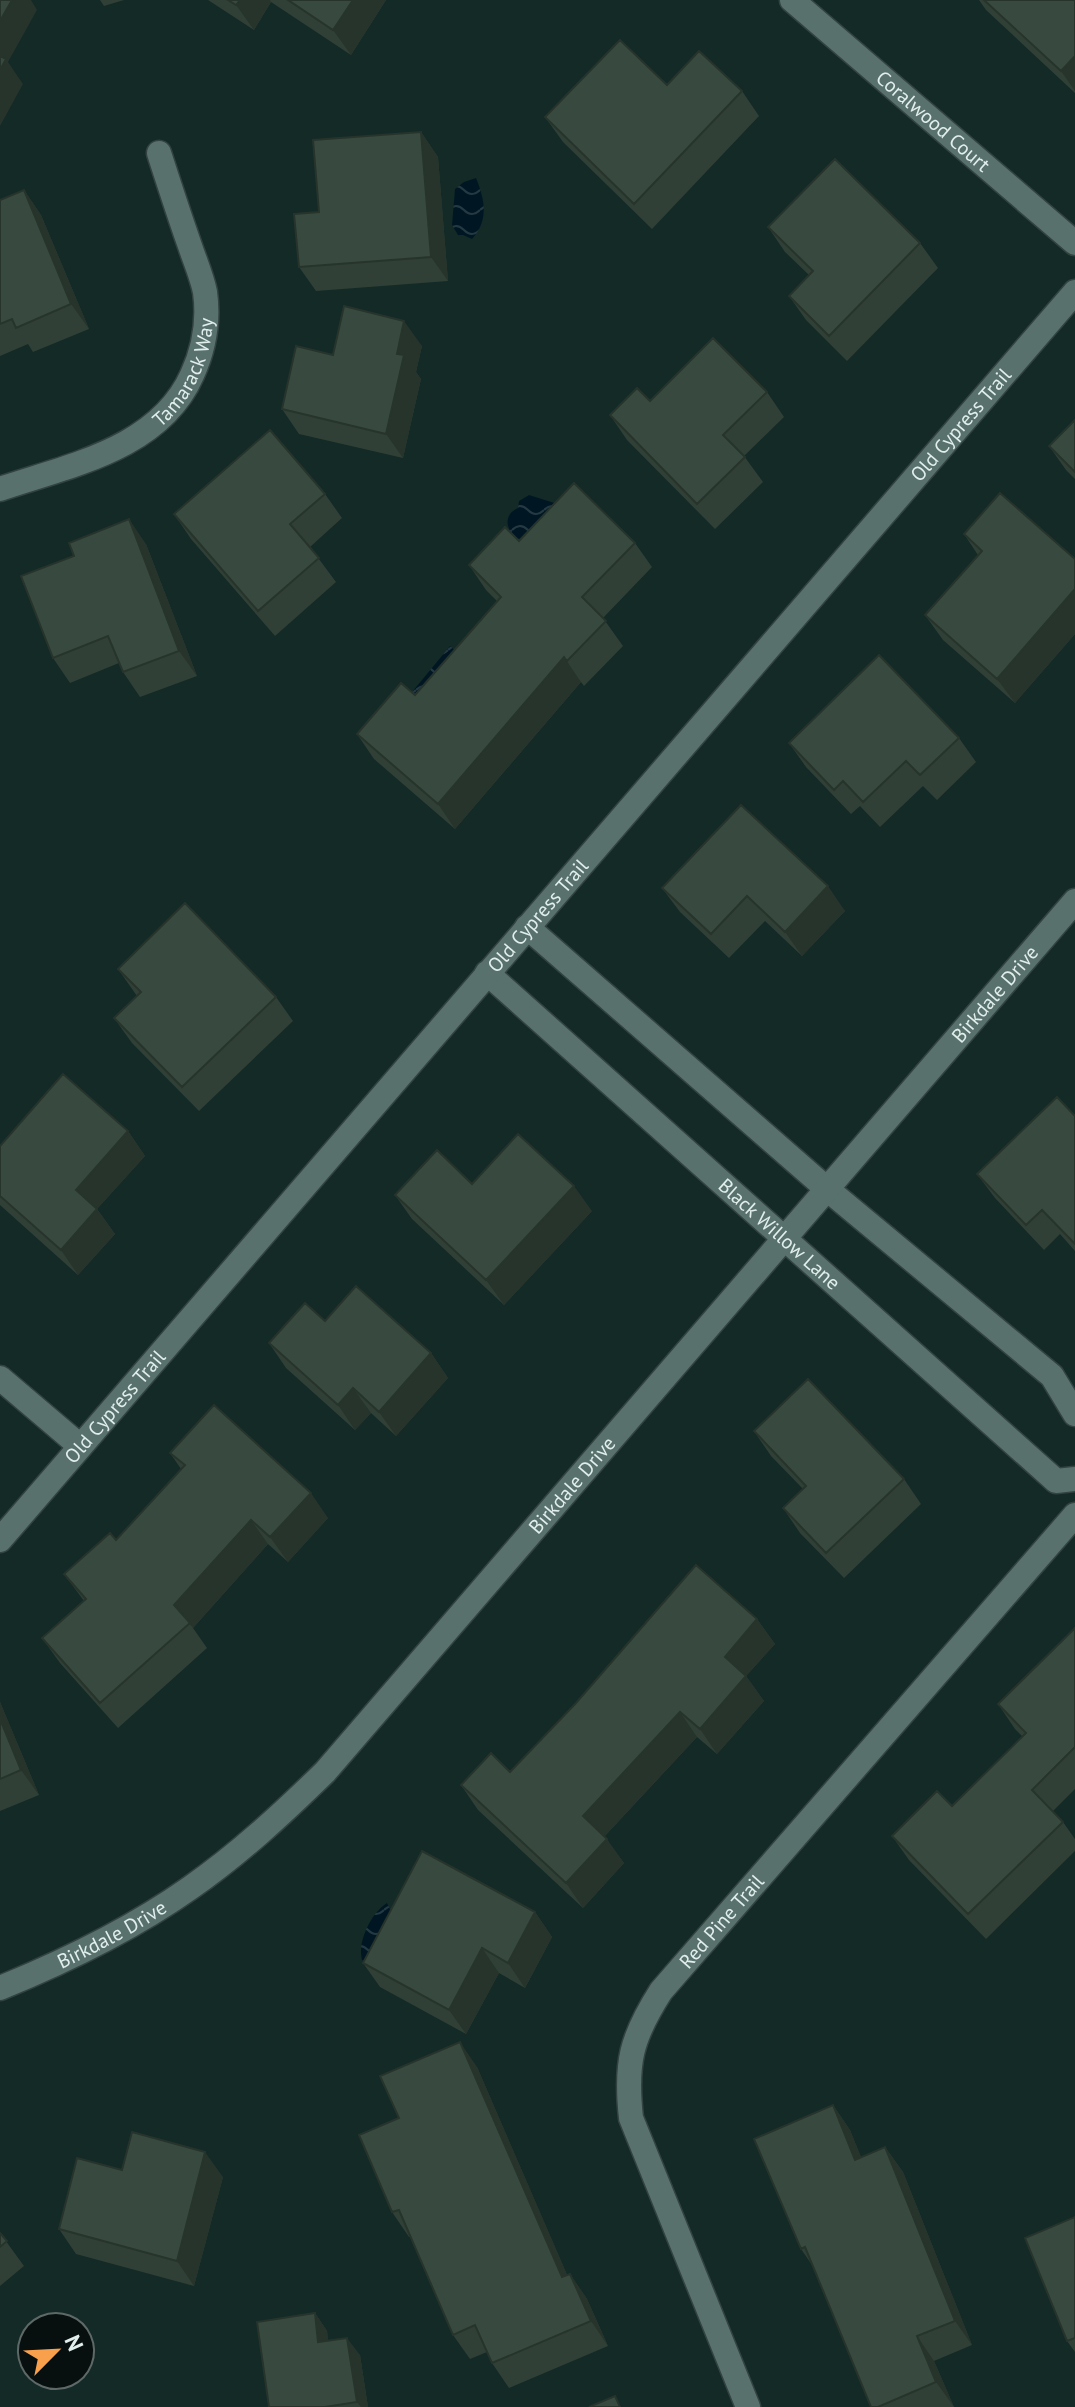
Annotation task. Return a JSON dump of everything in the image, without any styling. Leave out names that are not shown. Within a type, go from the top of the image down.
[{"type":"street","name":"Coralwood Court","points":[[792,0],[1075,243]]},
{"type":"street","name":"Tamarack Way","points":[[0,489],[110,451],[140,436],[167,415],[187,387],[201,356],[206,323],[204,290],[159,153]]},
{"type":"street","name":"Old Cypress Trail","points":[[0,1540],[1075,292]]},
{"type":"street","name":"Birkdale Drive","points":[[0,1988],[132,1926],[191,1887],[275,1821],[325,1772],[1075,901]]},
{"type":"street","points":[[527,927],[827,1189],[1052,1376],[1075,1414]]},
{"type":"street","name":"Black Willow Lane","points":[[487,973],[1056,1481],[1075,1479]]},
{"type":"street","points":[[0,1378],[80,1446]]},
{"type":"street","name":"Red Pine Trail","points":[[748,2407],[631,2118],[627,2084],[631,2051],[643,2019],[661,1991],[1075,1515]]},
{"type":"water","points":[[476,178],[484,210],[481,225],[472,239],[458,235],[452,225],[455,189]]},
{"type":"water","points":[[529,495],[561,505],[526,537],[519,539],[511,532],[508,519],[518,508],[519,501]]},
{"type":"water","points":[[450,646],[468,662],[423,702],[412,692]]},
{"type":"water","points":[[387,1903],[400,1932],[374,1965],[362,1960],[363,1937],[371,1921]]},
{"type":"building","points":[[0,0],[12,0],[0,21]]},
{"type":"building","points":[[288,0],[353,0],[333,30]]},
{"type":"building","points":[[984,0],[1075,0],[1075,56],[1061,71]]},
{"type":"building","points":[[620,40],[667,85],[699,51],[742,91],[634,204],[545,117]]},
{"type":"building","points":[[0,56],[6,59],[0,70]]},
{"type":"building","points":[[421,132],[431,257],[299,267],[294,214],[319,212],[313,140]]},
{"type":"building","points":[[835,159],[920,243],[829,336],[789,296],[813,271],[768,227]]},
{"type":"building","points":[[24,190],[71,304],[16,328],[12,319],[0,324],[0,200]]},
{"type":"building","points":[[344,306],[404,321],[397,354],[404,355],[386,434],[282,409],[296,346],[333,355]]},
{"type":"building","points":[[713,338],[767,392],[723,435],[745,457],[697,504],[610,415],[637,388],[650,401]]},
{"type":"building","points":[[1075,420],[1075,472],[1049,446]]},
{"type":"building","points":[[270,430],[325,494],[290,524],[319,558],[258,611],[174,514]]},
{"type":"building","points":[[574,483],[635,543],[582,597],[606,621],[567,661],[564,657],[438,804],[357,734],[401,683],[415,695],[501,597],[469,565],[505,527],[519,541]]},
{"type":"building","points":[[1000,493],[1075,559],[1075,589],[997,679],[925,615],[982,551],[964,534]]},
{"type":"building","points":[[129,519],[179,651],[123,672],[108,636],[53,658],[21,576],[74,556],[69,543]]},
{"type":"building","points":[[879,655],[959,738],[920,775],[906,761],[863,802],[843,781],[834,790],[789,743]]},
{"type":"building","points":[[741,805],[828,886],[785,932],[747,896],[711,934],[662,888]]},
{"type":"building","points":[[185,903],[276,997],[182,1087],[114,1018],[141,992],[118,969]]},
{"type":"building","points":[[63,1074],[128,1131],[76,1190],[97,1209],[61,1250],[0,1196],[0,1146]]},
{"type":"building","points":[[1057,1097],[1075,1116],[1075,1244],[1042,1210],[1026,1225],[977,1174]]},
{"type":"building","points":[[518,1134],[574,1186],[486,1280],[395,1195],[437,1150],[472,1184]]},
{"type":"building","points":[[356,1286],[431,1353],[379,1412],[353,1388],[338,1405],[269,1343],[305,1303],[325,1321]]},
{"type":"building","points":[[808,1379],[904,1479],[826,1553],[783,1508],[806,1486],[754,1431]]},
{"type":"building","points":[[214,1405],[311,1493],[270,1537],[251,1520],[174,1605],[190,1623],[100,1703],[42,1638],[86,1599],[64,1574],[110,1533],[116,1540],[185,1465],[170,1453]]},
{"type":"building","points":[[696,1565],[757,1619],[725,1657],[746,1676],[700,1729],[680,1712],[583,1816],[607,1839],[566,1883],[461,1785],[491,1753],[510,1772],[576,1703]]},
{"type":"building","points":[[1075,1628],[1075,1747],[1032,1790],[1063,1822],[968,1914],[892,1836],[937,1791],[952,1806],[1026,1733],[998,1704]]},
{"type":"building","points":[[0,1719],[21,1770],[0,1779]]},
{"type":"building","points":[[422,1851],[535,1912],[508,1963],[482,1948],[449,2010],[363,1963]]},
{"type":"building","points":[[460,2042],[562,2277],[570,2274],[591,2321],[492,2363],[475,2325],[453,2335],[399,2210],[392,2212],[359,2135],[399,2118],[380,2076]]},
{"type":"building","points":[[833,2105],[855,2160],[885,2147],[955,2321],[917,2336],[936,2382],[878,2407],[871,2407],[805,2247],[801,2249],[754,2139]]},
{"type":"building","points":[[132,2132],[205,2152],[177,2261],[59,2229],[77,2158],[122,2170]]},
{"type":"building","points":[[1075,2217],[1075,2338],[1067,2341],[1025,2238]]},
{"type":"building","points":[[0,2233],[7,2241],[0,2247]]},
{"type":"building","points":[[315,2313],[318,2342],[347,2338],[357,2402],[325,2407],[269,2407],[257,2322]]},
{"type":"building","points":[[615,2396],[620,2407],[589,2407]]}]
